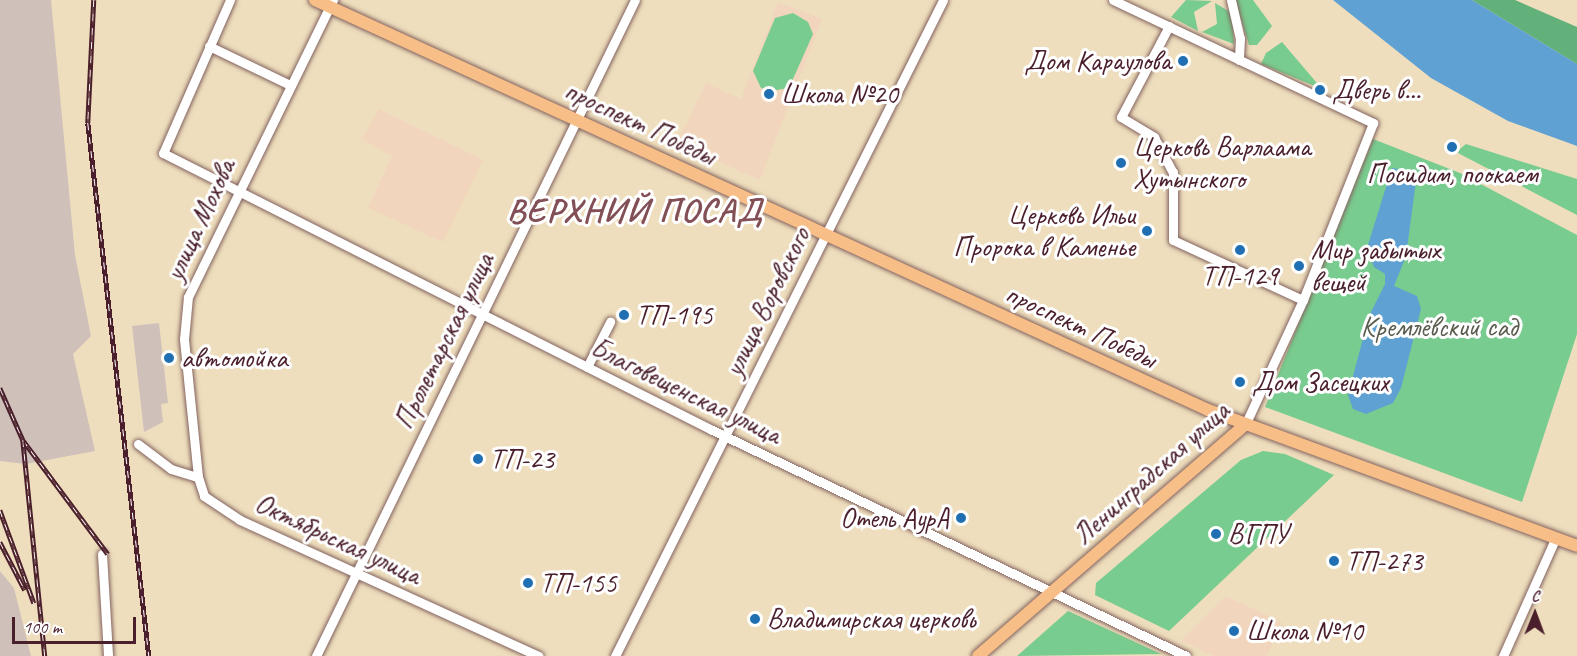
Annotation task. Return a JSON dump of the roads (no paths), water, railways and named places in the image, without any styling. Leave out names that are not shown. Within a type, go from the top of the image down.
[{"type":"main road","name":"проспект Победы","points":[[315,0],[332,3],[576,120],[825,235],[1245,424],[1577,546]]},
{"type":"main road","name":"Ленинградская улица","points":[[978,656],[1245,424]]},
{"type":"street","points":[[230,0],[209,46],[290,86]]},
{"type":"street","name":"Пролетарская улица","points":[[316,656],[355,571],[635,0]]},
{"type":"street","name":"улица Воровского","points":[[615,656],[943,0]]},
{"type":"street","points":[[1113,0],[1239,60],[1240,38],[1231,0]]},
{"type":"street","name":"улица Мохова","points":[[198,477],[185,317],[196,277],[332,3]]},
{"type":"street","points":[[1169,26],[1121,117],[1154,137],[1173,172],[1173,240],[1303,300]]},
{"type":"street","name":"Благовещенская улица","points":[[209,46],[163,153],[481,316],[726,437],[1186,656]]},
{"type":"street","name":"Ленинградская улица","points":[[1239,60],[1373,123],[1303,300],[1245,424]]},
{"type":"street","points":[[587,367],[610,322]]},
{"type":"street","points":[[138,444],[171,469],[198,477]]},
{"type":"street","name":"Октябрьская улица","points":[[198,477],[204,496],[240,520],[539,656]]},
{"type":"street","points":[[1503,656],[1556,537]]},
{"type":"street","points":[[102,554],[108,656]]},
{"type":"water","points":[[1333,0],[1472,0],[1577,64],[1577,146],[1508,121],[1431,78]]},
{"type":"water","points":[[1392,168],[1409,171],[1416,181],[1406,256],[1394,286],[1417,296],[1421,309],[1401,388],[1393,403],[1366,414],[1353,409],[1348,395],[1369,316],[1385,284],[1385,274],[1374,267],[1367,248]]},
{"type":"railway","points":[[94,0],[88,123],[149,656]]},
{"type":"railway","points":[[0,388],[23,440],[108,554]]},
{"type":"railway","points":[[23,440],[45,656]]},
{"type":"railway","points":[[0,510],[34,603]]},
{"type":"railway","points":[[0,542],[25,590]]},
{"type":"place","name":"Дом Караулова","points":[[1183,61]]},
{"type":"place","name":"Дверь в...","points":[[1320,90]]},
{"type":"place","name":"Школа №20","points":[[769,94]]},
{"type":"place","name":"Посидим, поокаем","points":[[1452,147]]},
{"type":"place","name":"Церковь Варлаама Хутынского","points":[[1121,163]]},
{"type":"place","name":"Церковь Ильи Пророка в Каменье","points":[[1147,231]]},
{"type":"place","name":"ТП-129","points":[[1240,250]]},
{"type":"place","name":"Мир забытых вещей","points":[[1299,266]]},
{"type":"place","name":"ТП-195","points":[[624,315]]},
{"type":"place","name":"автомойка","points":[[169,358]]},
{"type":"place","name":"Дом Засецких","points":[[1240,382]]},
{"type":"place","name":"ТП-23","points":[[478,459]]},
{"type":"place","name":"Отель АурА","points":[[961,518]]},
{"type":"place","name":"ВГПУ","points":[[1216,534]]},
{"type":"place","name":"ТП-273","points":[[1334,561]]},
{"type":"place","name":"ТП-155","points":[[528,583]]},
{"type":"place","name":"Владимирская церковь","points":[[755,619]]},
{"type":"place","name":"Школа №10","points":[[1234,631]]},
{"type":"district","name":"ВЕРХНИЙ ПОСАД","points":[[635,210]]},
{"type":"park label","name":"Кремлёвский сад","points":[[1439,327]]}]
